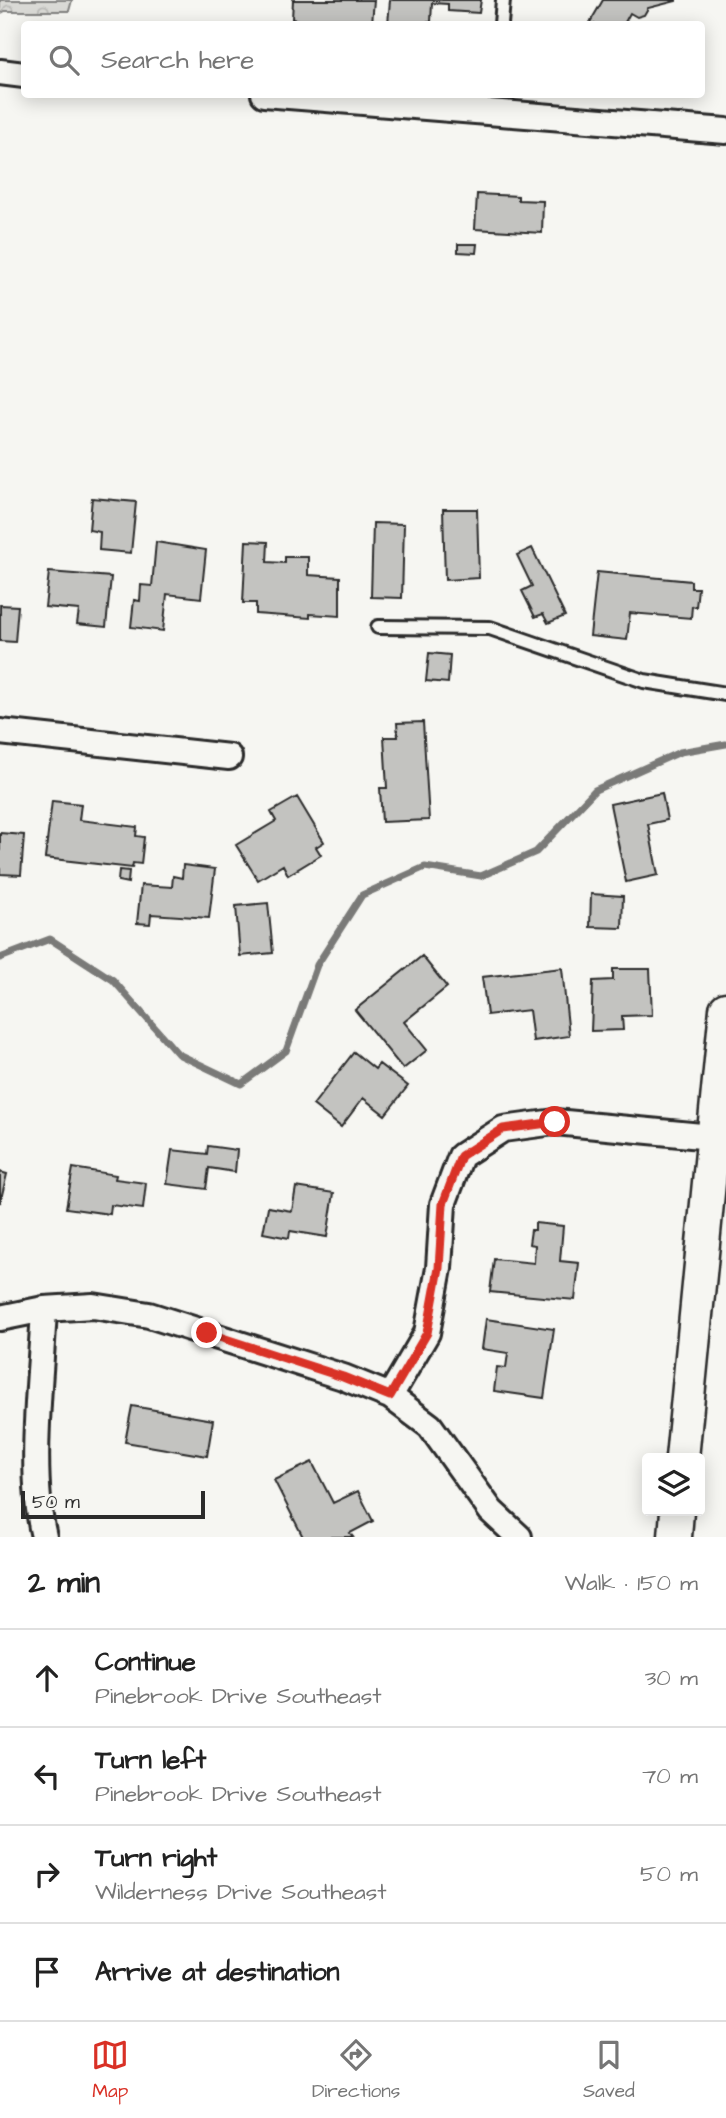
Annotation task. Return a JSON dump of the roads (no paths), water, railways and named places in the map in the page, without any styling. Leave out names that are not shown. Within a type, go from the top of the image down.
[{"type":"street","points":[[0,72],[21,75]]},
{"type":"street","points":[[356,98],[495,104],[726,131]]},
{"type":"street","points":[[0,732],[229,757]]},
{"type":"street","points":[[683,1453],[715,1212],[712,1138],[726,1010]]},
{"type":"street","points":[[390,1396],[427,1333],[439,1268],[443,1204],[461,1156],[503,1129],[555,1122],[712,1138]]},
{"type":"street","points":[[0,1318],[44,1309],[93,1306],[149,1315],[343,1377],[390,1396],[430,1426],[491,1511],[519,1537]]},
{"type":"street","points":[[44,1309],[38,1460],[40,1521],[44,1537]]},
{"type":"street","points":[[675,1537],[677,1516]]},
{"type":"lane","points":[[501,21],[503,0]]},
{"type":"lane","points":[[377,627],[490,628],[644,681],[726,694]]},
{"type":"waterway","points":[[0,958],[50,939],[113,980],[178,1054],[241,1084],[286,1051],[317,965],[362,895],[425,867],[481,876],[536,852],[595,790],[680,752],[726,744]]}]
